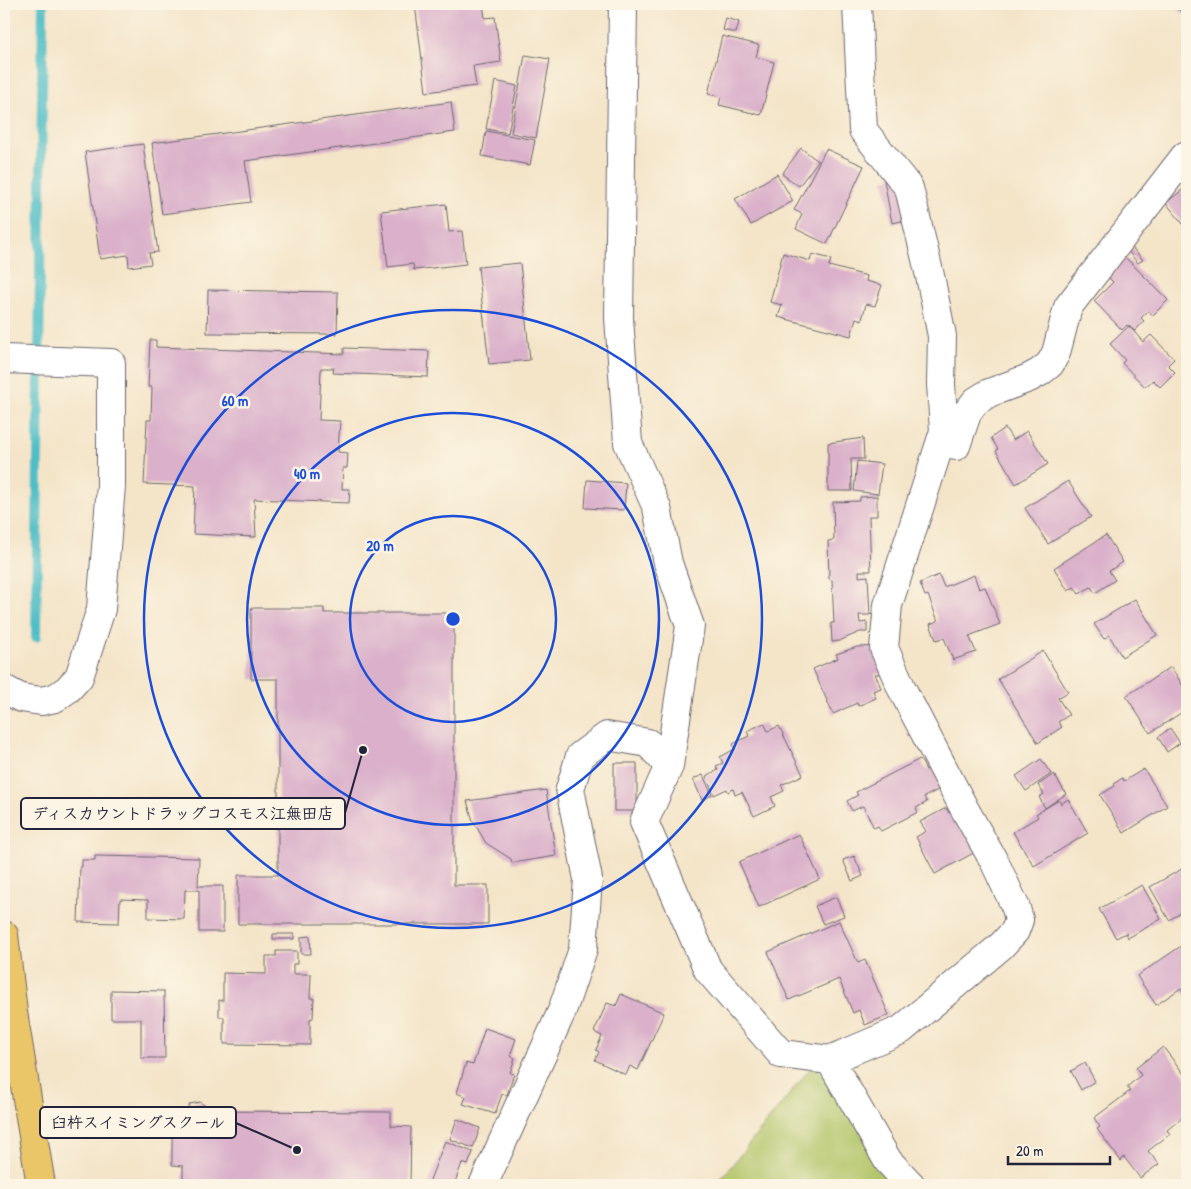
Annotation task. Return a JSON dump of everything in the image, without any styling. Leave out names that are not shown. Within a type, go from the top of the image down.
[{"type":"highway","points":[[4,935],[13,1012],[41,1185]]},
{"type":"street","points":[[623,4],[619,318],[628,442],[657,508],[668,563],[690,626],[669,766],[644,822],[708,970],[781,1054],[830,1060],[900,1030],[1001,946],[1016,931],[1019,920],[1016,908],[995,863],[902,689],[884,648],[888,605],[944,431],[941,384],[942,336],[909,188],[863,130],[857,4]]},
{"type":"street","points":[[940,444],[956,446],[968,411],[976,400],[1029,378],[1050,364],[1056,353],[1068,306],[1184,156],[1187,155]]},
{"type":"street","points":[[4,359],[111,364],[111,486],[101,609],[79,677],[56,698],[41,701],[20,698],[4,689]]},
{"type":"street","points":[[483,1185],[562,1011],[583,950],[588,879],[570,789],[580,756],[607,736],[648,743],[669,766]]},
{"type":"street","points":[[830,1060],[888,1161],[911,1185]]},
{"type":"green space","points":[[813,1065],[834,1085],[894,1185],[716,1185]]},
{"type":"building","points":[[415,4],[483,4],[485,18],[495,17],[501,62],[473,66],[476,86],[426,92]]},
{"type":"building","points":[[643,4],[696,4],[696,7],[643,7]]},
{"type":"building","points":[[1171,4],[1187,4],[1187,16]]},
{"type":"building","points":[[726,18],[739,22],[736,33],[723,30]]},
{"type":"building","points":[[722,36],[759,45],[756,57],[774,62],[761,115],[719,105],[721,97],[708,94]]},
{"type":"building","points":[[525,55],[550,59],[536,138],[511,133]]},
{"type":"building","points":[[495,81],[517,86],[508,133],[486,129]]},
{"type":"building","points":[[451,102],[455,132],[245,161],[251,202],[162,214],[152,143]]},
{"type":"building","points":[[486,131],[535,140],[530,165],[482,156]]},
{"type":"building","points":[[143,144],[158,252],[149,253],[151,264],[129,267],[128,255],[100,259],[85,152]]},
{"type":"building","points":[[801,148],[818,161],[799,186],[782,174]]},
{"type":"building","points":[[826,149],[864,166],[827,244],[796,229],[802,214],[794,210]]},
{"type":"building","points":[[904,159],[908,174],[917,173],[923,206],[921,217],[892,223],[884,180],[891,178],[888,162]]},
{"type":"building","points":[[777,174],[793,201],[751,225],[735,199]]},
{"type":"building","points":[[1187,186],[1187,229],[1166,203]]},
{"type":"building","points":[[446,204],[449,232],[462,231],[466,264],[414,270],[413,264],[388,267],[381,211]]},
{"type":"building","points":[[1129,244],[1143,260],[1138,263],[1125,248]]},
{"type":"building","points":[[783,253],[810,261],[812,254],[831,259],[829,266],[867,276],[866,281],[882,285],[875,306],[866,304],[862,320],[856,318],[851,336],[778,317],[782,305],[770,302]]},
{"type":"building","points":[[1124,256],[1168,300],[1153,315],[1148,311],[1141,318],[1144,321],[1135,331],[1127,325],[1122,330],[1094,301],[1113,282],[1106,275]]},
{"type":"building","points":[[520,263],[530,360],[489,364],[478,267]]},
{"type":"building","points":[[208,290],[338,292],[337,334],[207,333]]},
{"type":"building","points":[[1129,326],[1143,342],[1151,335],[1174,359],[1168,365],[1175,372],[1160,387],[1153,380],[1145,387],[1122,363],[1125,360],[1110,344]]},
{"type":"building","points":[[150,340],[156,340],[156,347],[344,354],[344,348],[429,351],[428,377],[333,373],[334,368],[321,368],[319,420],[340,421],[338,452],[348,453],[347,468],[343,468],[342,489],[350,489],[349,503],[254,499],[256,537],[193,534],[195,486],[144,484],[147,420],[151,420],[152,387],[148,387]]},
{"type":"building","points":[[1005,428],[1013,440],[1027,431],[1048,464],[1016,484],[996,451],[998,449],[991,438]]},
{"type":"building","points":[[863,438],[864,459],[851,459],[852,491],[828,491],[828,443]]},
{"type":"building","points":[[857,461],[882,464],[878,494],[854,491]]},
{"type":"building","points":[[587,480],[626,483],[624,510],[585,508]]},
{"type":"building","points":[[1068,481],[1091,517],[1048,544],[1025,508]]},
{"type":"building","points":[[877,496],[877,516],[869,516],[871,571],[859,571],[859,577],[868,576],[870,615],[859,615],[860,623],[867,622],[867,632],[860,632],[832,642],[831,623],[834,623],[832,580],[829,579],[828,541],[834,540],[833,502],[860,501],[860,497]]},
{"type":"building","points":[[1106,535],[1123,562],[1109,571],[1115,580],[1095,593],[1091,587],[1079,594],[1074,587],[1068,591],[1054,568]]},
{"type":"building","points":[[939,575],[944,587],[974,575],[979,589],[985,587],[1000,624],[969,636],[976,652],[953,660],[944,638],[936,640],[930,624],[938,621],[928,595],[925,596],[920,583]]},
{"type":"building","points":[[1135,599],[1157,635],[1122,657],[1109,635],[1104,639],[1094,624]]},
{"type":"building","points":[[251,608],[324,608],[324,613],[454,613],[454,885],[488,885],[488,924],[238,924],[238,875],[278,875],[278,679],[251,679]]},
{"type":"building","points":[[887,646],[895,674],[875,674],[881,688],[873,691],[876,698],[858,706],[857,703],[833,714],[813,669],[838,658],[836,654],[857,647]]},
{"type":"building","points":[[1043,651],[1068,692],[1058,698],[1069,715],[1058,722],[1062,727],[1038,743],[998,679]]},
{"type":"building","points":[[1171,667],[1187,692],[1187,709],[1150,733],[1126,696]]},
{"type":"building","points":[[764,723],[768,731],[779,726],[803,775],[781,785],[784,791],[771,797],[775,806],[754,816],[742,792],[735,795],[733,789],[728,792],[727,789],[714,795],[706,776],[718,770],[716,766],[723,763],[720,757],[735,749],[733,744],[749,736],[747,731]]},
{"type":"building","points":[[1170,728],[1180,743],[1167,752],[1158,737]]},
{"type":"building","points":[[920,759],[926,770],[935,765],[946,786],[924,797],[927,802],[916,808],[918,812],[881,831],[878,826],[874,828],[863,806],[852,811],[847,801],[858,795],[856,792]]},
{"type":"building","points":[[1041,759],[1051,774],[1026,791],[1016,776]]},
{"type":"building","points":[[614,763],[637,763],[637,811],[614,811]]},
{"type":"building","points":[[1144,769],[1167,806],[1124,833],[1100,795],[1115,786],[1114,784],[1122,778],[1124,781]]},
{"type":"building","points":[[1054,774],[1066,794],[1045,808],[1039,797],[1044,794],[1038,785]]},
{"type":"building","points":[[703,775],[712,795],[702,800],[693,779]]},
{"type":"building","points":[[546,790],[556,856],[512,863],[511,859],[486,843],[473,821],[467,801]]},
{"type":"building","points":[[1068,799],[1088,833],[1034,866],[1013,832],[1038,817],[1036,814],[1059,800],[1061,804]]},
{"type":"building","points":[[946,808],[949,813],[957,809],[979,850],[935,874],[916,837],[926,831],[920,822]]},
{"type":"building","points":[[799,834],[820,879],[759,907],[739,862]]},
{"type":"building","points":[[95,856],[199,858],[198,886],[223,886],[223,932],[199,932],[199,890],[185,890],[184,919],[148,918],[148,900],[120,899],[119,923],[78,922],[80,867],[82,867],[82,860],[95,860]]},
{"type":"building","points":[[854,856],[863,876],[852,881],[843,860]]},
{"type":"building","points":[[1187,866],[1187,909],[1169,920],[1150,887]]},
{"type":"building","points":[[1142,885],[1161,919],[1128,938],[1126,933],[1116,938],[1099,909]]},
{"type":"building","points":[[836,897],[844,916],[823,924],[815,906]]},
{"type":"building","points":[[839,921],[858,963],[865,960],[889,1015],[865,1025],[859,1010],[853,1013],[839,979],[789,1000],[768,952]]},
{"type":"building","points":[[273,934],[294,934],[294,939],[273,939]]},
{"type":"building","points":[[310,936],[311,954],[301,954],[301,937]]},
{"type":"building","points":[[1181,946],[1187,956],[1187,993],[1185,995],[1181,988],[1156,1005],[1137,976]]},
{"type":"building","points":[[276,951],[297,951],[297,964],[293,964],[293,974],[311,974],[310,998],[314,998],[313,1018],[310,1019],[310,1045],[224,1044],[224,1017],[219,1017],[219,1000],[223,1001],[223,973],[266,974],[266,956],[276,956]]},
{"type":"building","points":[[111,990],[164,991],[165,1058],[141,1058],[141,1019],[111,1019]]},
{"type":"building","points":[[621,994],[664,1013],[638,1070],[630,1066],[626,1075],[595,1060],[599,1052],[596,1050],[602,1036],[594,1032],[607,1003],[616,1006]]},
{"type":"building","points":[[485,1028],[516,1039],[510,1056],[515,1058],[510,1073],[514,1074],[507,1095],[502,1094],[495,1114],[463,1104],[466,1097],[457,1093],[466,1063],[473,1065]]},
{"type":"building","points":[[1163,1047],[1187,1078],[1187,1114],[1167,1130],[1170,1134],[1148,1151],[1159,1164],[1140,1178],[1124,1157],[1121,1161],[1097,1129],[1100,1127],[1094,1118],[1130,1091],[1127,1087],[1141,1075],[1136,1068]]},
{"type":"building","points":[[1085,1063],[1095,1081],[1081,1090],[1071,1071]]},
{"type":"building","points":[[200,1102],[210,1111],[391,1112],[391,1126],[411,1127],[410,1185],[183,1185],[183,1166],[172,1165],[172,1134],[183,1134],[183,1112],[186,1112],[190,1104]]},
{"type":"building","points":[[457,1119],[480,1128],[473,1148],[450,1139]]},
{"type":"building","points":[[445,1141],[473,1152],[468,1165],[462,1163],[454,1185],[428,1185]]},
{"type":"waterway","points":[[36,637],[43,4]]},
{"type":"place","name":"ディスカウントドラッグコスモス江無田店","points":[[363,750]]},
{"type":"place","name":"臼杵スイミングスクール","points":[[297,1150]]}]
